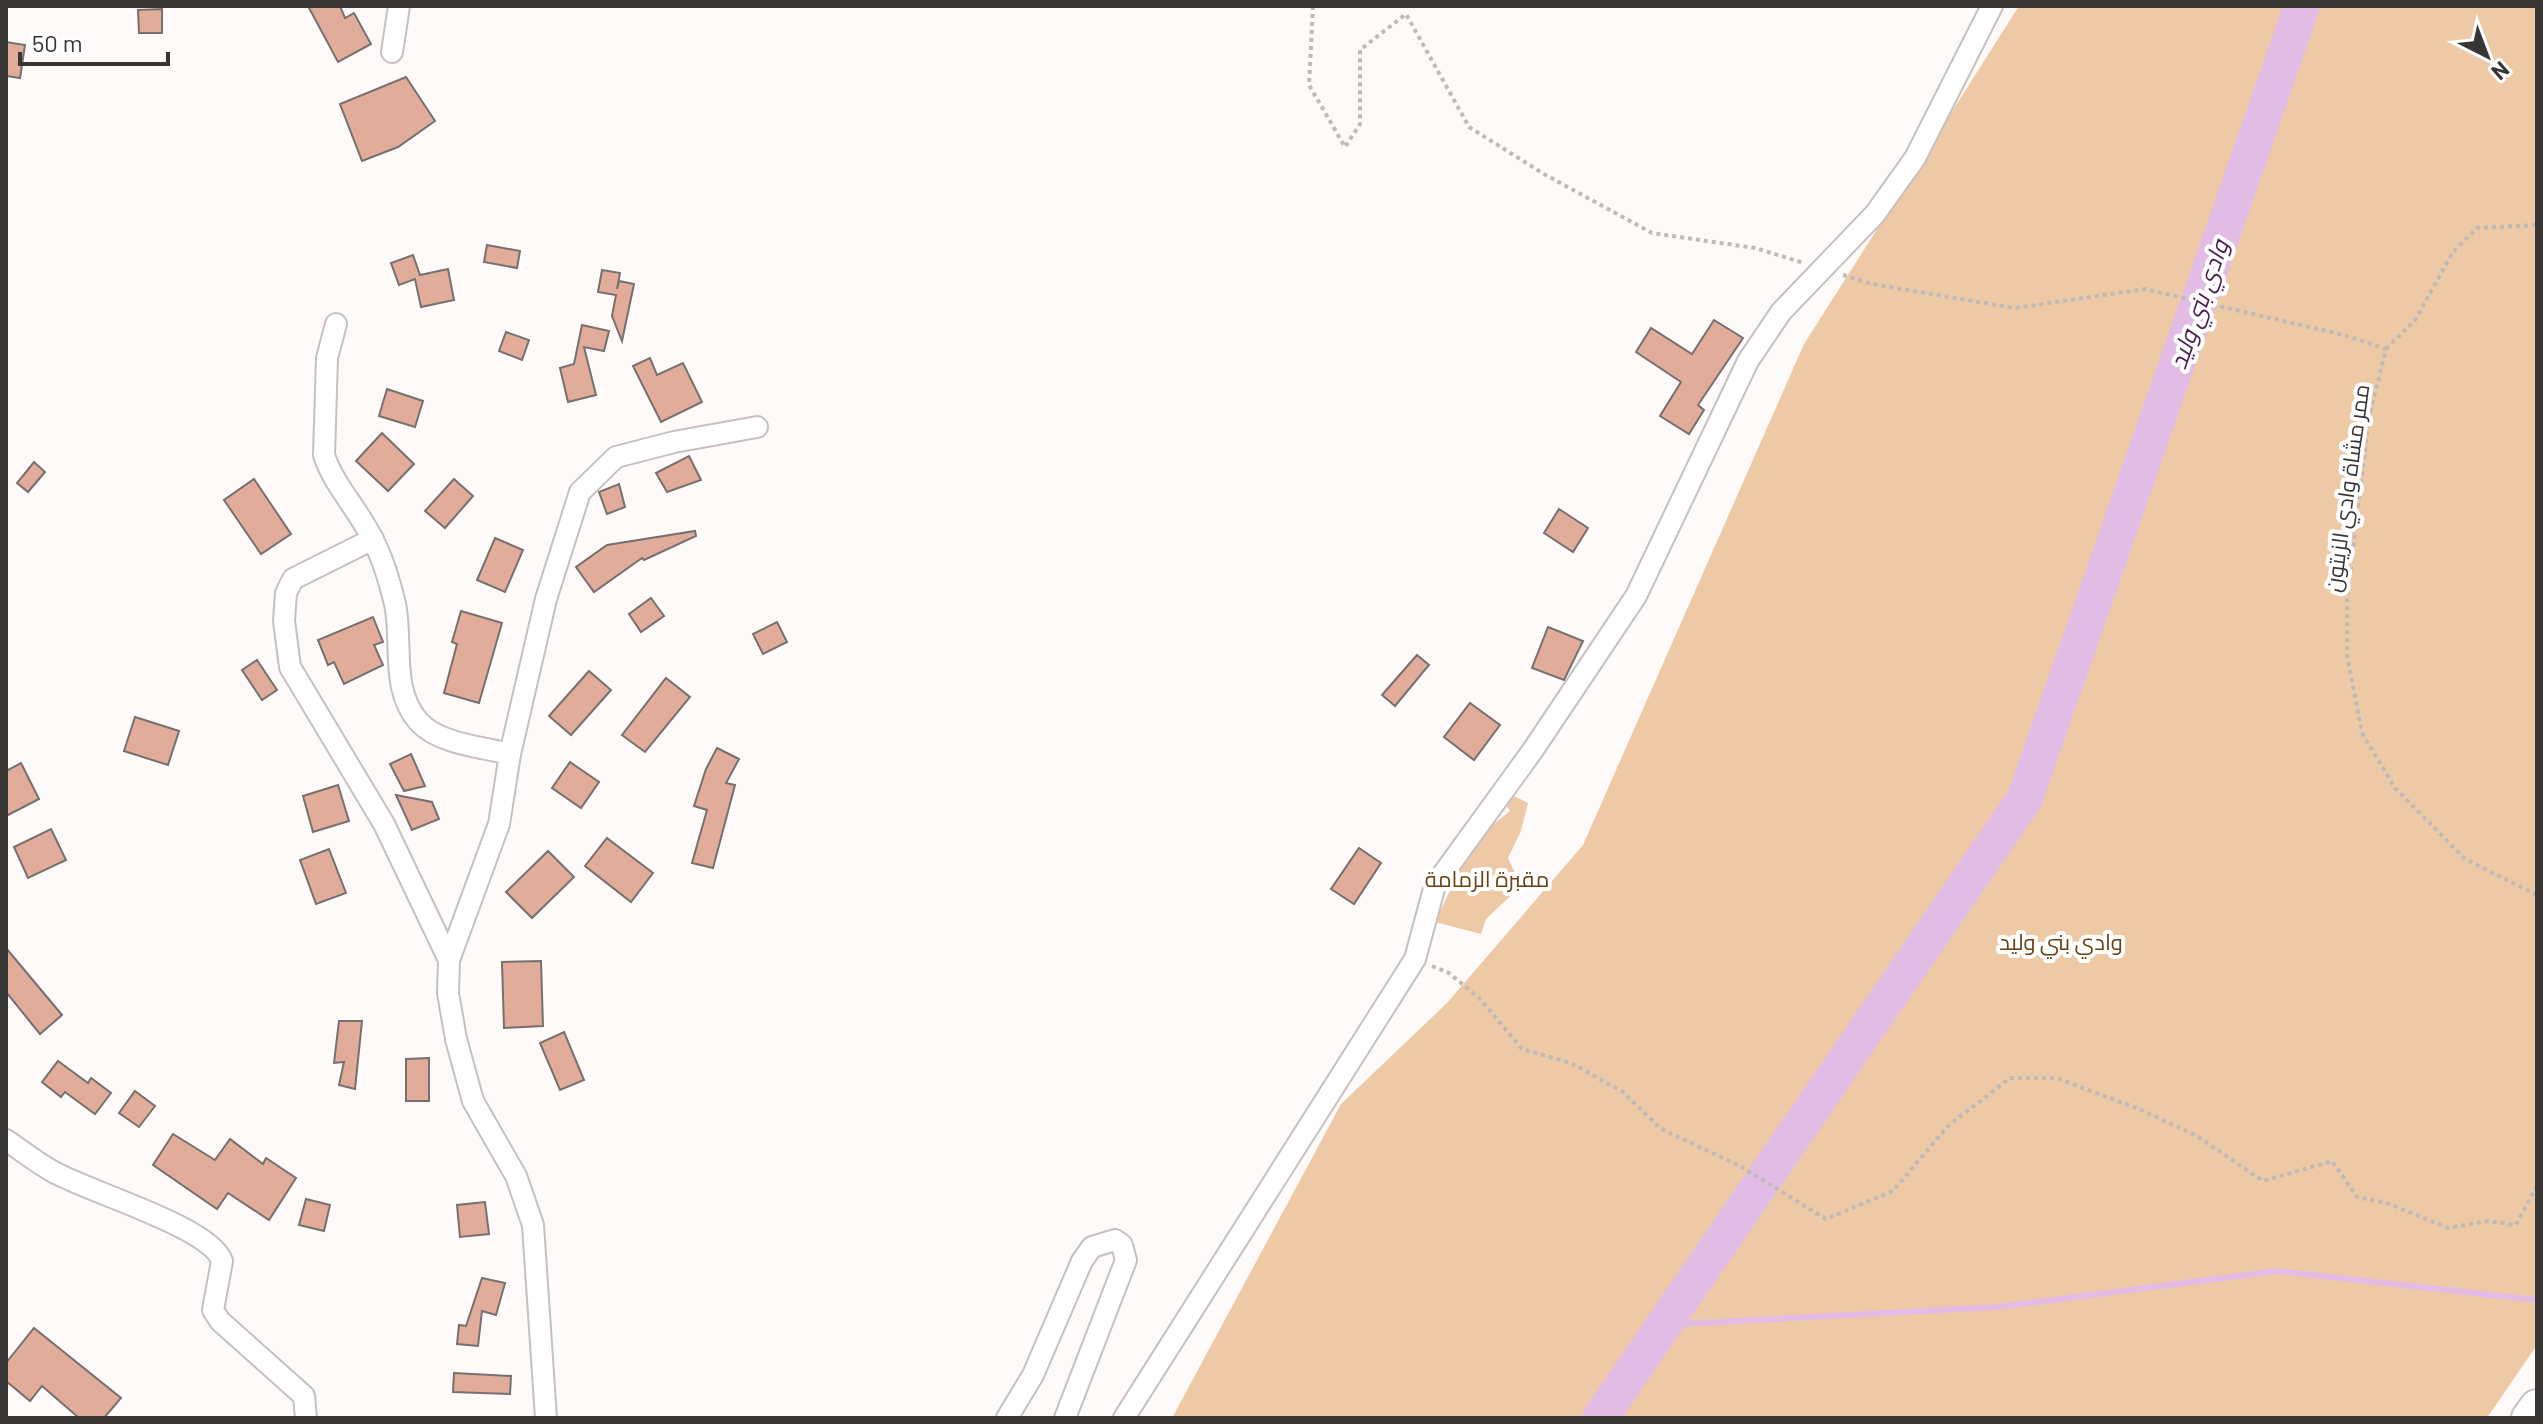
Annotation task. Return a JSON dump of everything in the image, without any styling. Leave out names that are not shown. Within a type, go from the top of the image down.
[{"type":"main road","points":[[2529,1418],[2537,1407]]},
{"type":"street","points":[[392,52],[399,6]]},
{"type":"street","points":[[1124,1418],[1415,959],[1435,885],[1533,750],[1636,596],[1748,361],[1781,312],[1875,214],[1915,158],[1992,6]]},
{"type":"street","points":[[336,324],[327,358],[324,455],[328,468],[373,539],[394,602],[400,683],[407,707],[432,732],[510,754]]},
{"type":"street","points":[[546,1418],[533,1225],[516,1176],[473,1101],[451,1009],[449,960],[499,824],[510,754],[546,599],[580,492],[616,457],[674,442],[757,427]]},
{"type":"street","points":[[373,539],[293,579],[286,593],[284,621],[290,667],[384,824],[449,960]]},
{"type":"street","points":[[6,1140],[51,1171],[128,1206],[169,1220],[211,1242],[222,1261],[213,1310],[220,1321],[304,1396],[306,1418]]},
{"type":"street","points":[[1007,1418],[1033,1375],[1082,1261],[1092,1247],[1115,1240],[1122,1245],[1126,1260],[1065,1418]]},
{"type":"path","points":[[1313,6],[1309,85],[1345,147],[1360,124],[1360,50],[1406,14],[1469,127],[1544,174],[1652,233],[1755,248],[1872,284],[2015,308],[2145,289],[2344,335],[2386,349],[2415,320],[2453,252],[2477,228],[2537,225]]},
{"type":"path","name":"ممر مشاة وادي الزيتون","points":[[2386,349],[2369,417],[2347,600],[2347,655],[2362,733],[2395,788],[2465,859],[2537,895]]},
{"type":"path","points":[[1415,959],[1449,973],[1480,999],[1522,1049],[1571,1063],[1623,1092],[1661,1129],[1740,1166],[1826,1219],[1893,1191],[1948,1126],[2010,1078],[2056,1078],[2139,1109],[2197,1136],[2263,1181],[2332,1161],[2357,1197],[2387,1203],[2448,1228],[2488,1221],[2516,1225],[2537,1185]]},
{"type":"green space","name":"وادي بني وليد","points":[[2019,6],[2537,6],[2537,1345],[2487,1418],[1172,1418],[1341,1104],[1447,1003],[1583,845],[1804,344]]},
{"type":"green space","name":"مقبرة الزمامة","points":[[1512,795],[1528,803],[1521,831],[1508,858],[1521,886],[1486,919],[1481,934],[1435,922],[1474,840],[1510,811],[1504,802]]},
{"type":"building","points":[[308,6],[340,6],[345,18],[354,13],[371,44],[338,62]]},
{"type":"building","points":[[162,9],[162,33],[139,33],[138,10]]},
{"type":"building","points":[[6,42],[25,45],[20,78],[6,76]]},
{"type":"building","points":[[406,77],[435,121],[398,147],[362,161],[340,104]]},
{"type":"building","points":[[487,245],[520,251],[517,268],[484,262]]},
{"type":"building","points":[[413,255],[420,275],[448,269],[454,300],[421,307],[415,279],[399,285],[391,263]]},
{"type":"building","points":[[602,270],[620,273],[617,289],[619,281],[634,284],[622,341],[612,316],[616,295],[598,292]]},
{"type":"building","points":[[1714,320],[1743,338],[1698,405],[1704,410],[1689,434],[1660,416],[1681,382],[1636,352],[1651,328],[1692,354]]},
{"type":"building","points":[[582,325],[609,331],[604,351],[584,347],[596,395],[568,402],[560,368],[574,364]]},
{"type":"building","points":[[506,332],[529,340],[522,360],[499,351]]},
{"type":"building","points":[[650,358],[657,375],[683,363],[702,402],[661,422],[633,366]]},
{"type":"building","points":[[387,389],[423,401],[415,427],[379,416]]},
{"type":"building","points":[[382,433],[414,464],[388,491],[356,461]]},
{"type":"building","points":[[689,456],[701,480],[667,492],[656,473]]},
{"type":"building","points":[[34,462],[45,472],[28,492],[17,483]]},
{"type":"building","points":[[254,479],[291,534],[261,554],[224,500]]},
{"type":"building","points":[[454,479],[473,496],[445,528],[425,511]]},
{"type":"building","points":[[619,484],[625,507],[607,514],[599,492]]},
{"type":"building","points":[[1559,509],[1588,528],[1573,552],[1544,533]]},
{"type":"building","points":[[695,531],[696,536],[644,560],[642,558],[594,592],[576,567],[607,545]]},
{"type":"building","points":[[495,538],[523,550],[505,592],[477,580]]},
{"type":"building","points":[[651,598],[664,616],[641,632],[629,614]]},
{"type":"building","points":[[461,611],[502,623],[479,703],[444,693],[457,644],[452,642]]},
{"type":"building","points":[[373,617],[383,642],[374,645],[383,665],[344,684],[334,662],[328,665],[318,640]]},
{"type":"building","points":[[777,622],[787,642],[763,654],[753,634]]},
{"type":"building","points":[[1548,627],[1583,641],[1564,680],[1532,668]]},
{"type":"building","points":[[1417,655],[1429,665],[1395,706],[1382,695]]},
{"type":"building","points":[[257,660],[277,690],[262,700],[242,670]]},
{"type":"building","points":[[589,671],[611,690],[571,735],[549,716]]},
{"type":"building","points":[[666,678],[690,697],[645,752],[622,735]]},
{"type":"building","points":[[1470,703],[1500,725],[1474,760],[1444,737]]},
{"type":"building","points":[[135,717],[179,731],[168,765],[124,751]]},
{"type":"building","points":[[717,748],[739,759],[726,783],[735,785],[713,868],[692,863],[707,810],[694,806],[706,769]]},
{"type":"building","points":[[411,754],[425,786],[404,791],[390,764]]},
{"type":"building","points":[[570,762],[599,782],[581,808],[552,788]]},
{"type":"building","points":[[21,763],[39,799],[6,816],[6,771]]},
{"type":"building","points":[[338,785],[349,821],[313,832],[303,796]]},
{"type":"building","points":[[396,795],[432,802],[439,819],[412,830]]},
{"type":"building","points":[[51,829],[66,860],[28,878],[14,847]]},
{"type":"building","points":[[607,838],[653,873],[631,902],[585,866]]},
{"type":"building","points":[[1359,848],[1381,863],[1354,904],[1331,889]]},
{"type":"building","points":[[329,849],[346,893],[316,904],[300,860]]},
{"type":"building","points":[[548,851],[574,877],[532,918],[506,892]]},
{"type":"building","points":[[6,948],[62,1015],[40,1034],[6,992]]},
{"type":"building","points":[[541,961],[543,1026],[504,1028],[502,962]]},
{"type":"building","points":[[339,1021],[362,1021],[355,1089],[339,1085],[344,1062],[334,1063]]},
{"type":"building","points":[[564,1032],[584,1080],[560,1090],[540,1043]]},
{"type":"building","points":[[429,1058],[429,1101],[406,1101],[406,1059]]},
{"type":"building","points":[[58,1061],[88,1083],[91,1078],[111,1093],[95,1114],[65,1092],[61,1097],[42,1082]]},
{"type":"building","points":[[135,1091],[155,1106],[139,1127],[119,1113]]},
{"type":"building","points":[[173,1134],[215,1160],[230,1139],[263,1164],[266,1158],[296,1178],[269,1220],[228,1193],[217,1209],[153,1165]]},
{"type":"building","points":[[306,1199],[330,1205],[324,1231],[299,1225]]},
{"type":"building","points":[[485,1202],[489,1234],[460,1237],[457,1205]]},
{"type":"building","points":[[482,1278],[505,1283],[496,1315],[482,1311],[478,1346],[457,1344],[459,1325],[466,1326]]},
{"type":"building","points":[[34,1328],[121,1398],[104,1418],[79,1418],[42,1386],[30,1401],[6,1381],[6,1363]]},
{"type":"building","points":[[454,1373],[511,1376],[510,1394],[453,1392]]},
{"type":"waterway","name":"وادي بني وليد","points":[[1600,1418],[2025,798],[2302,6]]},
{"type":"waterway","points":[[1663,1325],[1998,1307],[2277,1271],[2537,1300]]}]
